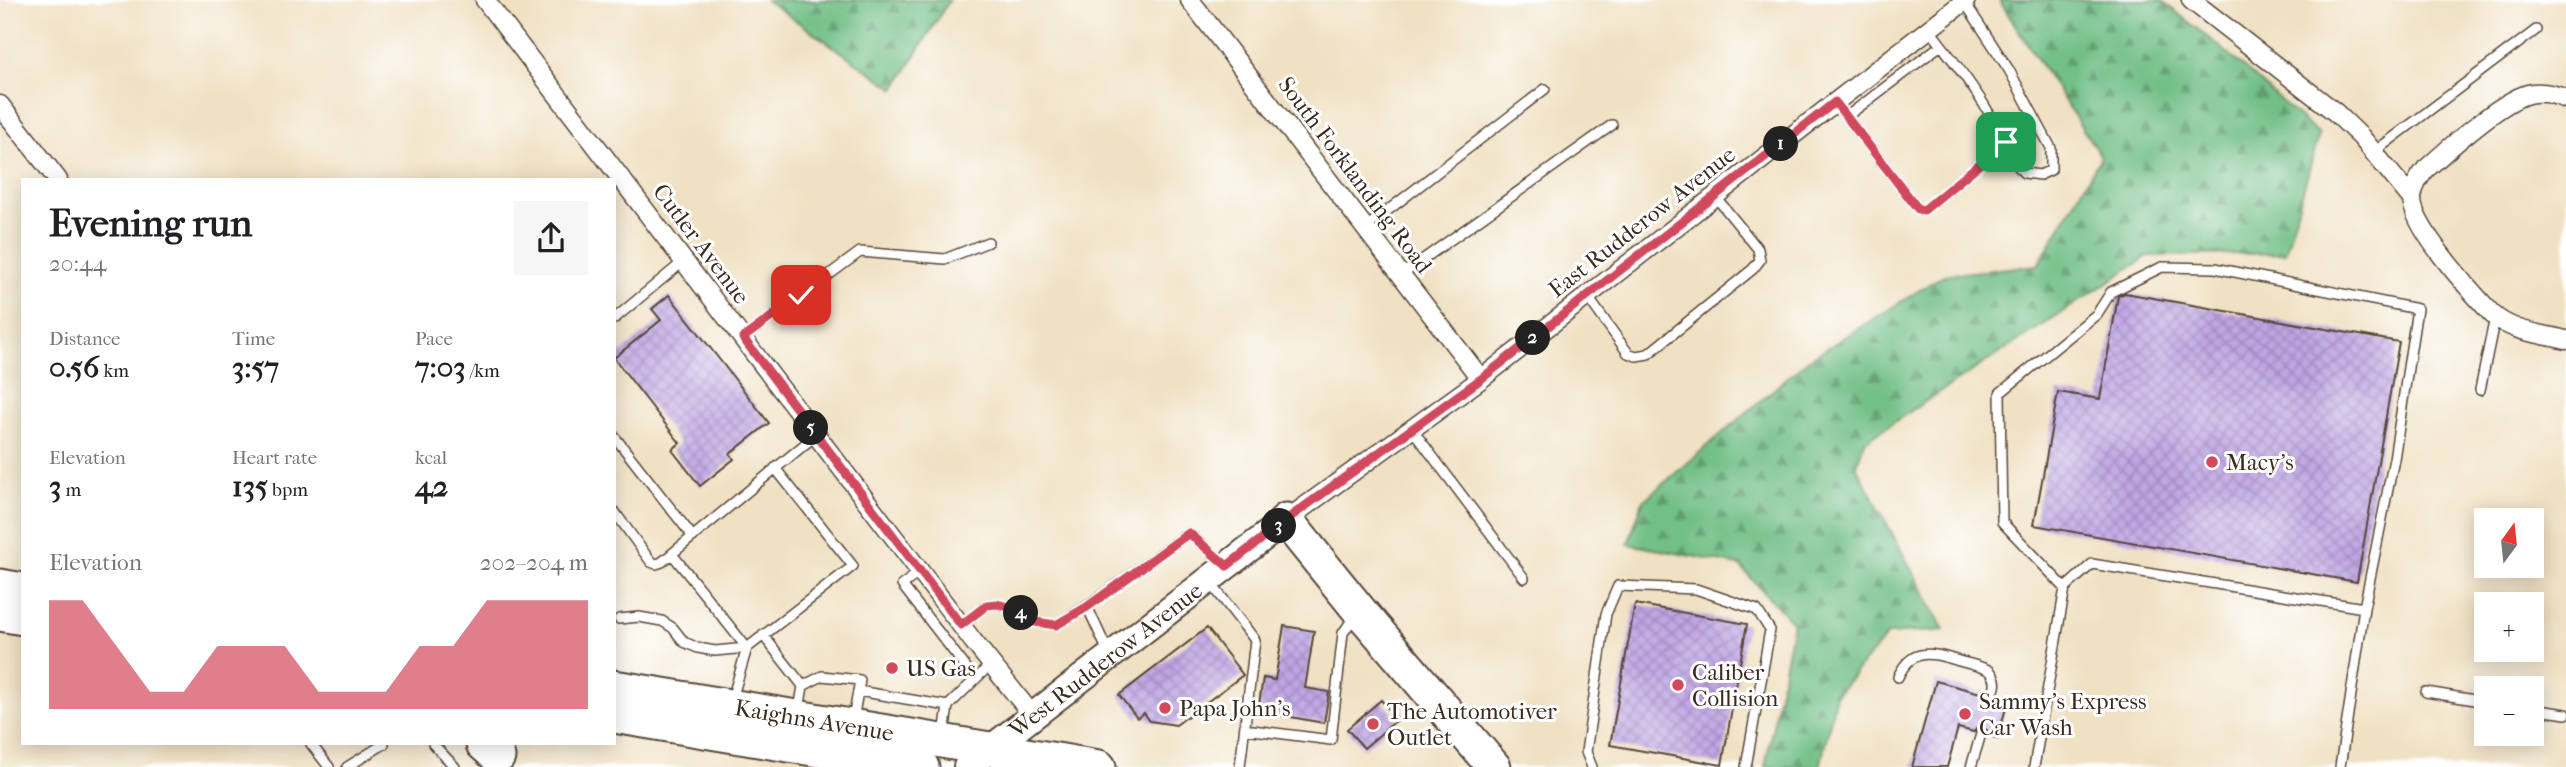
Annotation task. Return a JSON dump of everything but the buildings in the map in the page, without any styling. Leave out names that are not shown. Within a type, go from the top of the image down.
[{"type":"highway","points":[[1286,520],[1359,610],[1494,767]]},
{"type":"highway","points":[[0,586],[21,590]]},
{"type":"highway","points":[[0,614],[21,618]]},
{"type":"highway","name":"Kaighns Avenue","points":[[616,687],[730,706],[801,702],[852,727],[943,742],[979,758],[1099,767]]},
{"type":"highway","name":"Kaighns Avenue","points":[[616,716],[922,767]]},
{"type":"street","name":"Cutler Avenue","points":[[485,0],[920,572],[1033,716]]},
{"type":"street","name":"South Forklanding Road","points":[[1190,0],[1481,379]]},
{"type":"street","name":"East Rudderow Avenue","points":[[1481,379],[1964,0]]},
{"type":"street","points":[[2191,0],[2335,112],[2374,152],[2412,200],[2422,229],[2446,261],[2496,317],[2517,329],[2563,337]]},
{"type":"street","points":[[2412,200],[2417,180],[2426,169],[2516,99],[2542,92],[2566,99]]},
{"type":"street","points":[[0,104],[56,178]]},
{"type":"street","name":"West Rudderow Avenue","points":[[979,758],[1286,520],[1481,379]]},
{"type":"lane","points":[[1929,29],[1965,75],[2006,142],[2014,163],[2024,173],[2040,175],[2051,170],[2051,148],[2009,70],[1964,0]]},
{"type":"lane","points":[[2374,152],[2536,30]]},
{"type":"lane","points":[[1846,117],[1941,45]]},
{"type":"lane","points":[[1365,228],[1545,89]]},
{"type":"lane","points":[[1835,102],[1918,209],[1924,210],[2006,142]]},
{"type":"lane","points":[[1401,275],[1612,125]]},
{"type":"lane","points":[[1587,296],[1628,353],[1636,356],[1648,354],[1753,269],[1760,260],[1758,249],[1715,196]]},
{"type":"lane","points":[[743,338],[860,252],[945,259],[988,242]]},
{"type":"lane","points":[[616,317],[684,261]]},
{"type":"lane","points":[[2064,589],[2002,522],[2000,393],[2097,314],[2111,292],[2162,267],[2216,268],[2417,309],[2393,459],[2364,608],[2340,767]]},
{"type":"lane","points":[[2480,390],[2496,317]]},
{"type":"lane","points":[[1412,429],[1524,578]]},
{"type":"lane","points":[[616,514],[651,562],[662,562],[816,435]]},
{"type":"lane","points":[[616,439],[693,537]]},
{"type":"lane","points":[[619,620],[639,617],[662,621],[673,628],[684,642],[698,648],[715,651],[747,648],[853,566],[775,468]]},
{"type":"lane","points":[[961,625],[987,605],[997,604],[1013,608],[1035,622],[1056,625],[1087,607],[1189,533],[1218,573],[1255,640],[1240,767]]},
{"type":"lane","points":[[672,554],[747,648]]},
{"type":"lane","points":[[2034,767],[2064,589],[2092,564],[2364,608]]},
{"type":"lane","points":[[920,572],[902,585],[975,679]]},
{"type":"lane","points":[[1592,767],[1586,752],[1606,614],[1618,586],[1696,589],[1757,610],[1770,631],[1745,767]]},
{"type":"lane","points":[[1087,607],[1110,657]]},
{"type":"lane","points":[[1245,729],[1331,740],[1343,632],[1359,610]]},
{"type":"lane","points":[[763,635],[801,702],[822,676],[860,680],[852,727]]},
{"type":"lane","points":[[730,706],[747,648]]},
{"type":"lane","points":[[1898,677],[1908,661],[1926,653],[1936,653],[1990,671],[1996,680],[1991,695]]},
{"type":"lane","points":[[943,742],[948,706],[991,664]]},
{"type":"lane","points":[[858,691],[948,706]]},
{"type":"lane","points":[[2426,692],[2474,700]]},
{"type":"lane","points":[[2544,711],[2566,714]]},
{"type":"lane","points":[[1971,767],[1981,734]]},
{"type":"lane","points":[[312,745],[329,767]]},
{"type":"lane","points":[[347,767],[382,745]]},
{"type":"lane","points":[[434,745],[455,767]]},
{"type":"green space","points":[[766,0],[949,0],[895,89]]},
{"type":"green space","points":[[1999,0],[2161,0],[2224,50],[2319,135],[2285,253],[2148,256],[1865,441],[1856,466],[1944,630],[1888,634],[1836,695],[1820,767],[1765,767],[1793,623],[1739,565],[1628,544],[1643,501],[1808,360],[1944,275],[2038,265],[2101,157]]},
{"type":"place","name":"Macy's","points":[[2212,462]]},
{"type":"place","name":"US Gas","points":[[892,668]]},
{"type":"place","name":"Caliber Collision","points":[[1678,685]]},
{"type":"place","name":"Papa John's","points":[[1165,708]]},
{"type":"place","name":"Sammy's Express Car Wash","points":[[1965,714]]},
{"type":"place","name":"The Automotiver Outlet","points":[[1373,724]]},
{"type":"route","points":[[801,295],[743,338],[961,625],[987,605],[997,604],[1013,608],[1035,622],[1056,625],[1087,607],[1189,533],[1227,566],[1481,379],[1835,102],[1918,209],[1924,210],[2006,142]]}]
